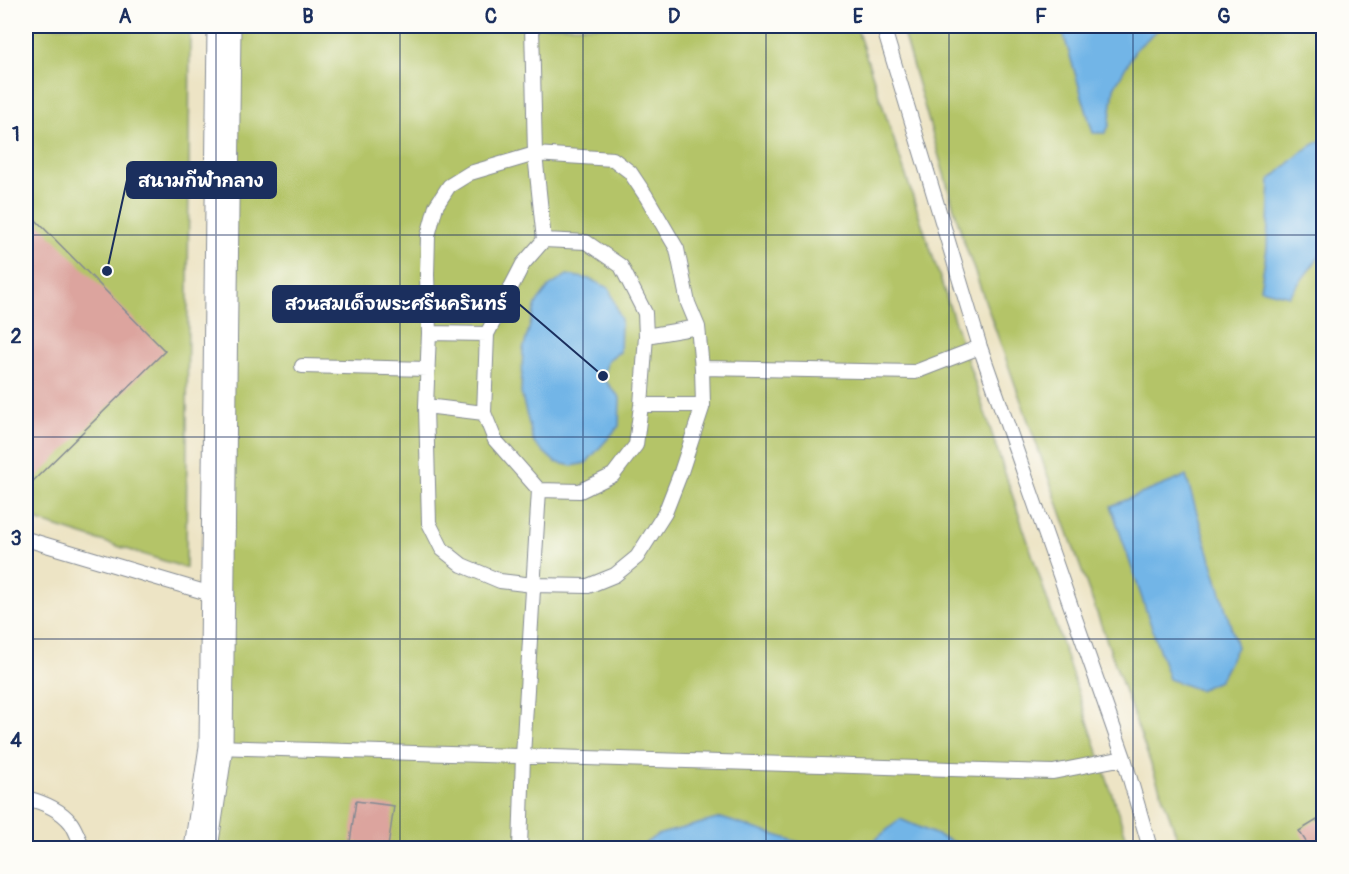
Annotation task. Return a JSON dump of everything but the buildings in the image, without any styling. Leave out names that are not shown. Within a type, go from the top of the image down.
[{"type":"street","points":[[201,849],[216,747],[224,26]]},
{"type":"lane","points":[[521,847],[523,756],[539,490],[495,440],[484,413],[487,334],[523,264],[544,240],[535,154],[532,26]]},
{"type":"lane","points":[[883,26],[980,347],[1125,758],[1150,849]]},
{"type":"lane","points":[[535,154],[613,159],[630,172],[677,249],[688,303],[698,327],[703,405],[665,513],[637,557],[615,575],[588,586],[533,585],[500,581],[462,565],[442,549],[429,523],[426,406],[429,333],[427,276],[428,236],[436,206],[449,186],[470,173],[535,154]]},
{"type":"lane","points":[[539,490],[579,491],[613,475],[636,445],[646,336],[645,313],[621,266],[586,242],[544,240]]},
{"type":"lane","points":[[646,336],[698,327]]},
{"type":"lane","points":[[429,333],[487,334]]},
{"type":"lane","points":[[702,368],[915,372],[980,347]]},
{"type":"lane","points":[[302,366],[428,369]]},
{"type":"lane","points":[[641,405],[703,405]]},
{"type":"lane","points":[[426,406],[484,413]]},
{"type":"lane","points":[[26,539],[218,596]]},
{"type":"lane","points":[[216,747],[1053,772],[1125,758]]},
{"type":"lane","points":[[26,798],[40,801],[62,814],[72,824],[83,849]]},
{"type":"green space","points":[[26,26],[190,26],[186,568],[26,517]]},
{"type":"green space","points":[[238,26],[856,26],[1130,848],[211,848]]},
{"type":"green space","points":[[901,26],[1323,26],[1323,848],[1181,848],[963,239]]},
{"type":"water","points":[[1061,26],[1162,26],[1136,49],[1114,88],[1109,126],[1105,133],[1093,133]]},
{"type":"water","points":[[1323,139],[1323,252],[1289,296],[1260,289],[1267,249],[1270,180],[1304,150]]},
{"type":"water","points":[[567,275],[589,279],[609,288],[621,320],[620,352],[607,362],[604,379],[620,398],[619,426],[586,463],[572,466],[555,462],[534,443],[521,393],[523,350],[536,304],[549,287]]},
{"type":"water","points":[[1186,476],[1237,647],[1219,681],[1199,690],[1169,679],[1111,506]]},
{"type":"water","points":[[721,818],[817,848],[639,848],[657,835]]},
{"type":"water","points":[[900,819],[967,848],[837,848],[869,845]]},
{"type":"place","name":"สนามกีฬากลาง","points":[[107,271]]},
{"type":"place","name":"สวนสมเด็จพระศรีนครินทร์","points":[[603,376]]}]
